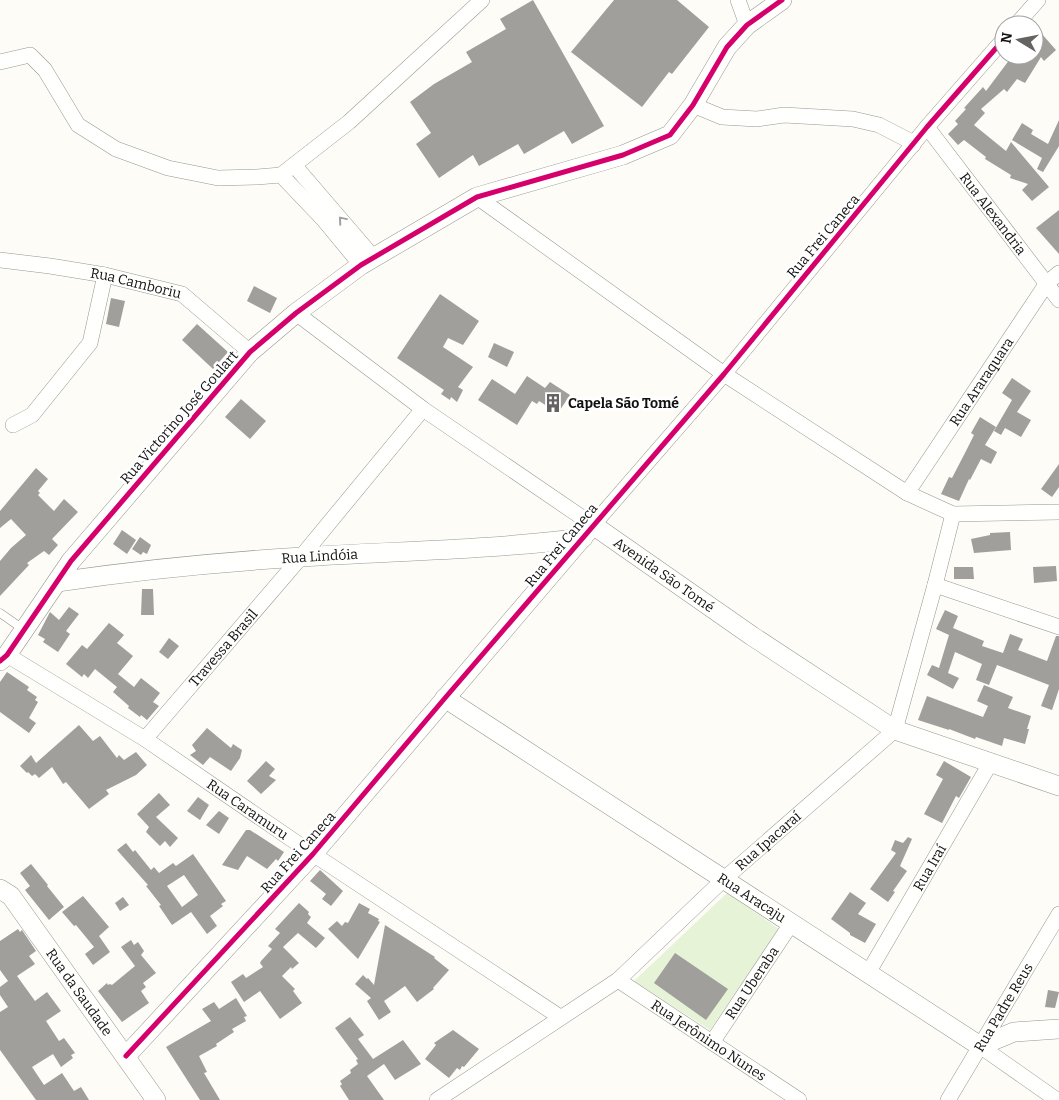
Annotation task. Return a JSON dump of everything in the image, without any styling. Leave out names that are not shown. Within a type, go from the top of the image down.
[{"type":"street","points":[[0,62],[30,55],[45,70],[78,126],[116,149],[168,168],[218,178],[280,175],[349,122],[482,0]]},
{"type":"street","points":[[738,0],[747,25]]},
{"type":"street","name":"Rua Victorino José Goulart","points":[[4,658],[71,561],[250,352],[296,313],[367,261],[477,197],[624,155],[670,135],[693,105],[727,47],[747,25],[782,0]]},
{"type":"street","points":[[1025,15],[1038,0]]},
{"type":"street","name":"Rua Frei Caneca","points":[[126,1056],[314,854],[445,698],[724,374],[927,127],[994,50]]},
{"type":"street","points":[[693,105],[722,117],[757,119],[784,115],[853,119],[878,125],[913,144]]},
{"type":"street","name":"Rua Alexandria","points":[[927,127],[1053,278],[1059,300]]},
{"type":"street","points":[[294,164],[367,261]]},
{"type":"street","points":[[280,175],[367,261]]},
{"type":"street","points":[[477,197],[724,374],[907,493],[953,514],[1059,512]]},
{"type":"street","name":"Rua Camboriu","points":[[0,260],[105,275],[182,294],[250,352]]},
{"type":"street","points":[[13,425],[32,415],[90,343],[105,275]]},
{"type":"street","name":"Rua Araraquara","points":[[907,493],[1053,278]]},
{"type":"street","name":"Avenida São Tomé","points":[[296,313],[588,531],[895,730],[1059,786]]},
{"type":"street","name":"Travessa Brasil","points":[[145,739],[301,557],[423,409]]},
{"type":"street","points":[[895,730],[953,514]]},
{"type":"street","name":"Rua Lindóia","points":[[57,582],[106,574],[301,557],[523,545],[588,531]]},
{"type":"street","points":[[935,585],[1059,627]]},
{"type":"street","name":"Rua Caramuru","points":[[4,658],[145,739],[560,1017]]},
{"type":"street","name":"Rua Aracaju","points":[[445,698],[980,1046],[1057,1100]]},
{"type":"street","name":"Rua Ipacaraí","points":[[437,1100],[618,980],[723,880],[895,730]]},
{"type":"street","name":"Rua Iraí","points":[[868,973],[991,762]]},
{"type":"street","name":"Rua da Saudade","points":[[0,889],[11,896],[156,1100]]},
{"type":"street","name":"Rua Padre Reus","points":[[948,1100],[1059,914]]},
{"type":"street","name":"Rua Uberaba","points":[[712,1041],[791,924]]},
{"type":"street","name":"Rua Jerônimo Nunes","points":[[618,980],[799,1100]]},
{"type":"street","points":[[980,1046],[1014,1032],[1059,1029]]},
{"type":"lane","points":[[0,614],[24,630]]},
{"type":"green space","points":[[727,893],[779,929],[710,1030],[634,981]]},
{"type":"building","points":[[533,0],[604,126],[572,144],[564,131],[524,154],[518,144],[479,166],[473,155],[439,178],[416,144],[431,133],[410,102],[434,84],[472,62],[466,52],[506,29],[500,19]]},
{"type":"building","points":[[614,0],[677,0],[709,27],[672,74],[669,72],[642,107],[571,52]]},
{"type":"building","points":[[1044,36],[1056,50],[1044,61]]},
{"type":"building","points":[[1006,65],[1036,65],[1025,83],[1017,79],[1007,92],[1004,89],[981,109],[985,113],[974,125],[1006,151],[1011,142],[1049,187],[1032,201],[1022,190],[1028,184],[1010,178],[1011,175],[985,159],[986,157],[964,140],[958,145],[948,134],[958,124],[955,121],[966,109],[964,108],[983,87],[986,91]]},
{"type":"building","points":[[1059,120],[1059,146],[1043,172],[1037,169],[1042,158],[1012,140],[1022,123],[1033,130],[1031,134],[1048,144]]},
{"type":"building","points":[[1059,210],[1059,254],[1036,228]]},
{"type":"building","points":[[254,286],[277,298],[270,313],[247,301]]},
{"type":"building","points":[[440,294],[479,321],[463,345],[448,338],[443,347],[473,367],[458,387],[463,390],[457,402],[451,397],[450,400],[441,394],[444,390],[397,358]]},
{"type":"building","points":[[111,298],[125,301],[119,327],[106,324]]},
{"type":"building","points":[[197,324],[228,352],[213,369],[182,340]]},
{"type":"building","points":[[494,343],[514,352],[507,367],[488,357]]},
{"type":"building","name":"Capela São Tomé","points":[[527,376],[545,388],[550,382],[570,395],[558,413],[539,401],[537,404],[532,401],[517,425],[478,400],[492,379],[515,394]]},
{"type":"building","points":[[1012,378],[1031,391],[1017,412],[1031,420],[1021,437],[1005,428],[1001,435],[994,431],[1012,400],[1002,393]]},
{"type":"building","points":[[241,399],[266,421],[250,439],[225,417]]},
{"type":"building","points":[[980,417],[996,427],[985,445],[997,452],[991,464],[981,459],[959,501],[941,494],[949,477],[952,478],[966,451],[974,435],[971,433]]},
{"type":"building","points":[[1059,464],[1059,487],[1052,497],[1041,489]]},
{"type":"building","points":[[36,468],[48,479],[38,491],[40,493],[38,495],[54,511],[64,499],[78,512],[52,539],[58,545],[49,555],[44,551],[27,563],[29,565],[0,596],[0,561],[26,535],[11,519],[0,528],[0,511]]},
{"type":"building","points":[[122,530],[136,540],[127,554],[113,544]]},
{"type":"building","points":[[1010,532],[1011,550],[974,553],[971,539],[990,535],[990,533]]},
{"type":"building","points":[[140,537],[151,545],[147,554],[143,552],[141,555],[132,549]]},
{"type":"building","points":[[1056,566],[1057,581],[1034,583],[1033,567]]},
{"type":"building","points":[[954,567],[973,567],[974,579],[954,579]]},
{"type":"building","points":[[142,589],[153,589],[154,615],[141,615]]},
{"type":"building","points":[[69,607],[79,614],[66,631],[70,634],[58,652],[43,642],[45,639],[38,635],[50,612],[59,620]]},
{"type":"building","points":[[945,610],[958,616],[953,628],[984,641],[982,646],[1003,653],[1010,634],[1023,639],[1018,650],[1047,661],[1056,636],[1059,636],[1059,689],[1052,710],[1041,706],[1049,685],[997,665],[989,685],[976,680],[982,664],[955,652],[948,673],[959,678],[953,689],[927,675],[932,665],[939,668],[949,635],[936,629]]},
{"type":"building","points":[[109,623],[124,635],[117,643],[133,656],[118,674],[134,687],[141,678],[160,693],[153,702],[159,706],[147,720],[128,708],[129,706],[113,692],[117,687],[95,669],[88,678],[84,674],[82,677],[66,664],[82,645],[87,649]]},
{"type":"building","points":[[169,638],[179,646],[168,659],[159,652]]},
{"type":"building","points":[[7,672],[29,687],[27,690],[37,697],[35,700],[38,702],[29,718],[36,723],[29,733],[0,712],[0,682]]},
{"type":"building","points":[[984,685],[1013,697],[1008,708],[1031,716],[1025,744],[1004,738],[1002,746],[918,720],[927,696],[983,717],[988,706],[977,701]]},
{"type":"building","points":[[79,725],[93,741],[100,736],[117,758],[119,755],[124,760],[136,752],[147,765],[136,775],[106,790],[109,794],[89,809],[66,782],[63,784],[52,767],[39,778],[35,774],[32,776],[27,773],[20,766],[31,755],[36,763]]},
{"type":"building","points":[[207,728],[231,748],[233,744],[242,750],[240,758],[231,771],[210,757],[203,765],[190,755],[196,751],[192,745]]},
{"type":"building","points":[[266,761],[275,769],[269,776],[276,780],[261,794],[247,781]]},
{"type":"building","points":[[944,761],[971,777],[959,798],[956,796],[942,823],[924,814],[943,779],[936,775]]},
{"type":"building","points":[[159,793],[170,805],[156,817],[178,838],[170,847],[165,841],[160,846],[146,832],[149,827],[137,814]]},
{"type":"building","points":[[198,797],[209,805],[200,820],[187,811]]},
{"type":"building","points":[[219,811],[229,818],[219,834],[206,825]]},
{"type":"building","points":[[246,830],[250,830],[284,852],[278,861],[276,859],[267,869],[247,856],[238,870],[222,865]]},
{"type":"building","points":[[908,837],[912,839],[900,866],[907,871],[888,902],[870,889],[896,853],[891,850],[895,840],[903,843]]},
{"type":"building","points":[[126,843],[133,852],[135,850],[151,870],[154,867],[159,873],[173,863],[176,866],[193,854],[226,901],[221,904],[223,906],[210,916],[217,926],[207,934],[191,912],[172,925],[159,906],[161,905],[146,886],[148,885],[117,850]],"holes":[[[184,875],[198,895],[182,907],[167,886]]]},
{"type":"building","points":[[31,864],[64,907],[49,920],[25,890],[30,886],[20,873]]},
{"type":"building","points":[[320,870],[343,891],[331,906],[322,899],[326,894],[310,881]]},
{"type":"building","points":[[850,892],[866,903],[858,914],[876,924],[865,943],[850,935],[850,933],[831,919]]},
{"type":"building","points":[[83,896],[109,927],[99,936],[110,952],[93,965],[85,954],[94,947],[76,925],[74,926],[62,912]]},
{"type":"building","points":[[123,897],[129,905],[120,911],[115,903]]},
{"type":"building","points":[[299,903],[309,912],[308,914],[311,917],[307,923],[325,938],[316,948],[298,933],[283,947],[299,963],[292,969],[291,967],[282,976],[295,989],[293,991],[302,1003],[280,1019],[260,991],[244,1002],[231,982],[243,974],[246,978],[263,967],[260,963],[261,961],[272,949],[268,946],[280,933],[275,929]]},
{"type":"building","points":[[359,903],[370,909],[368,913],[379,919],[378,921],[380,922],[358,959],[328,929],[337,921],[342,926],[345,922],[348,923]]},
{"type":"building","points":[[385,925],[435,957],[449,970],[434,989],[417,1002],[405,986],[384,1001],[391,1012],[379,1020],[367,1001],[371,998],[355,984],[363,975],[374,985]]},
{"type":"building","points":[[18,929],[20,932],[22,930],[36,951],[29,956],[35,964],[17,976],[35,1001],[47,992],[61,1011],[46,1021],[59,1041],[64,1038],[75,1053],[71,1055],[73,1058],[61,1067],[53,1054],[32,1067],[44,1085],[62,1073],[74,1091],[81,1087],[89,1100],[36,1100],[0,1050],[0,1012],[8,1007],[0,995],[0,987],[8,981],[0,970],[0,941]]},
{"type":"building","points":[[131,940],[134,945],[138,942],[144,951],[141,955],[156,973],[143,983],[146,987],[141,991],[149,1003],[122,1022],[98,991],[107,983],[112,985],[135,966],[121,947]]},
{"type":"building","points":[[675,953],[728,989],[706,1020],[654,983]]},
{"type":"building","points":[[1048,990],[1059,992],[1055,1008],[1045,1007]]},
{"type":"building","points":[[236,998],[247,1016],[244,1017],[246,1021],[232,1029],[234,1032],[216,1044],[217,1046],[199,1056],[207,1072],[204,1073],[220,1100],[200,1100],[166,1047],[211,1021],[202,1009],[214,1002],[219,1009]]},
{"type":"building","points":[[350,1017],[364,1035],[358,1039],[373,1059],[403,1040],[421,1064],[395,1080],[384,1064],[367,1076],[384,1100],[349,1100],[340,1086],[342,1084],[340,1081],[351,1073],[350,1070],[358,1064],[356,1060],[358,1059],[335,1028]]},
{"type":"building","points":[[453,1030],[479,1049],[464,1067],[462,1066],[460,1070],[457,1068],[449,1078],[425,1059],[436,1045],[434,1043]]},
{"type":"cycle path","points":[[0,661],[7,655],[71,561],[250,352],[296,313],[361,265],[477,197],[623,155],[670,135],[693,105],[727,47],[747,25],[782,0]]},
{"type":"cycle path","points":[[126,1056],[313,854],[724,374],[927,127],[994,50]]},
{"type":"place","name":"Capela São Tomé","points":[[553,403]]}]
